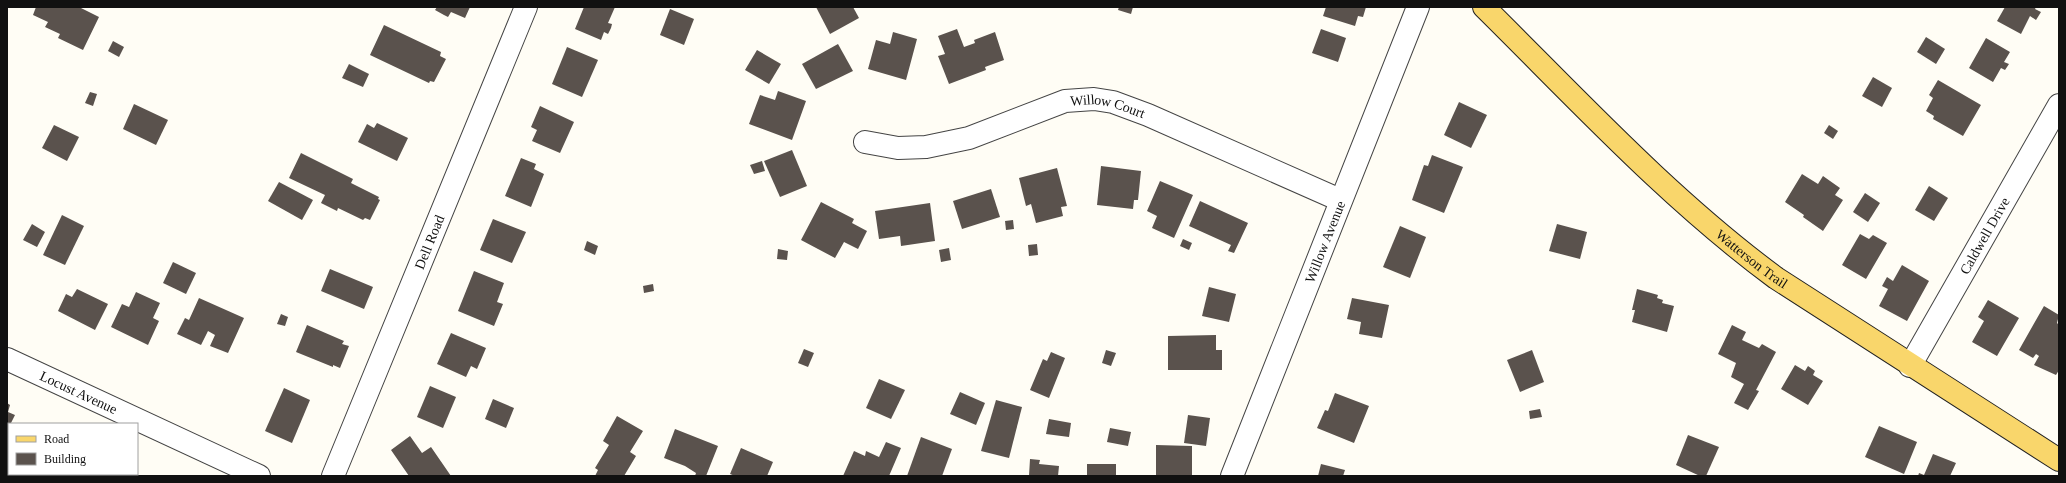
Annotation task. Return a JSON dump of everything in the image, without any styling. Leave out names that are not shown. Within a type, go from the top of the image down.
[{"type":"main road","name":"Watterson Trail","points":[[1484,7],[1658,179],[1724,239],[1776,278],[1910,366],[2059,460]]},
{"type":"street","name":"Dell Road","points":[[333,476],[526,7]]},
{"type":"street","name":"Willow Avenue","points":[[1232,476],[1340,200],[1418,7]]},
{"type":"street","name":"Willow Court","points":[[865,142],[898,148],[926,147],[969,138],[1065,101],[1094,99],[1113,102],[1148,115],[1340,200]]},
{"type":"street","name":"Caldwell Drive","points":[[1910,366],[2059,105]]},
{"type":"street","name":"Locust Avenue","points":[[7,359],[259,476]]},
{"type":"building","points":[[36,7],[79,7],[99,17],[83,50],[58,38],[60,34],[45,27],[48,22],[33,15]]},
{"type":"building","points":[[437,7],[470,7],[465,18],[451,12],[448,17],[435,10]]},
{"type":"building","points":[[584,7],[615,7],[608,23],[612,24],[611,28],[608,34],[604,32],[601,40],[575,29]]},
{"type":"building","points":[[816,7],[853,7],[859,18],[830,34]]},
{"type":"building","points":[[1119,7],[1133,7],[1131,14],[1118,10]]},
{"type":"building","points":[[1326,7],[1366,7],[1363,17],[1358,16],[1355,26],[1323,16]]},
{"type":"building","points":[[2005,7],[2036,7],[2035,9],[2041,12],[2036,20],[2030,16],[2021,34],[1997,21]]},
{"type":"building","points":[[670,9],[694,19],[684,45],[660,35]]},
{"type":"building","points":[[384,25],[441,52],[440,56],[446,59],[434,82],[430,81],[429,83],[370,55]]},
{"type":"building","points":[[957,29],[964,47],[975,43],[974,40],[995,32],[1004,60],[985,67],[986,70],[949,84],[938,56],[945,54],[938,36]]},
{"type":"building","points":[[1321,29],[1346,38],[1338,62],[1312,53]]},
{"type":"building","points":[[893,32],[917,39],[906,80],[868,69],[876,40],[890,44]]},
{"type":"building","points":[[1926,37],[1945,49],[1936,64],[1917,52]]},
{"type":"building","points":[[1986,38],[2010,52],[2004,62],[2009,64],[2005,70],[2001,68],[1993,82],[1969,68]]},
{"type":"building","points":[[113,41],[124,47],[119,57],[108,51]]},
{"type":"building","points":[[838,44],[853,71],[816,89],[802,64]]},
{"type":"building","points":[[567,47],[598,60],[582,97],[552,84]]},
{"type":"building","points":[[757,50],[781,64],[769,84],[745,70]]},
{"type":"building","points":[[349,64],[369,74],[363,87],[342,78]]},
{"type":"building","points":[[1873,77],[1892,88],[1882,107],[1862,96]]},
{"type":"building","points":[[1938,80],[1981,105],[1963,136],[1933,119],[1934,116],[1926,111],[1933,98],[1929,95]]},
{"type":"building","points":[[778,91],[806,101],[792,140],[749,124],[760,95],[775,100]]},
{"type":"building","points":[[90,92],[97,94],[93,106],[85,103]]},
{"type":"building","points":[[1459,102],[1487,115],[1471,148],[1444,135]]},
{"type":"building","points":[[134,104],[168,120],[156,145],[123,129]]},
{"type":"building","points":[[540,106],[574,122],[560,153],[532,141],[537,130],[531,127]]},
{"type":"building","points":[[377,123],[408,138],[397,161],[358,142],[367,124],[374,128]]},
{"type":"building","points":[[54,125],[79,137],[67,161],[42,148]]},
{"type":"building","points":[[1829,125],[1838,131],[1833,139],[1824,133]]},
{"type":"building","points":[[792,150],[807,186],[780,197],[764,161]]},
{"type":"building","points":[[301,153],[353,179],[351,183],[379,197],[378,199],[380,200],[370,220],[365,218],[363,220],[338,208],[337,211],[321,203],[325,195],[289,178]]},
{"type":"building","points":[[1432,155],[1463,167],[1444,213],[1412,200],[1424,165],[1428,166]]},
{"type":"building","points":[[521,158],[536,164],[534,169],[544,174],[531,207],[505,196]]},
{"type":"building","points":[[762,161],[765,171],[754,174],[750,165]]},
{"type":"building","points":[[1101,166],[1141,171],[1138,200],[1134,200],[1133,209],[1097,205]]},
{"type":"building","points":[[1057,168],[1067,206],[1061,207],[1063,216],[1036,223],[1031,204],[1026,206],[1019,178]]},
{"type":"building","points":[[1802,174],[1818,184],[1823,176],[1840,188],[1835,195],[1843,200],[1823,231],[1785,202]]},
{"type":"building","points":[[1160,181],[1193,195],[1174,238],[1152,228],[1157,216],[1147,211]]},
{"type":"building","points":[[279,182],[313,200],[302,220],[268,201]]},
{"type":"building","points":[[1929,186],[1948,198],[1934,221],[1915,210]]},
{"type":"building","points":[[991,189],[1000,217],[962,229],[953,201]]},
{"type":"building","points":[[1865,193],[1880,203],[1868,222],[1853,212]]},
{"type":"building","points":[[1200,201],[1248,223],[1234,253],[1228,251],[1231,245],[1189,226]]},
{"type":"building","points":[[821,202],[854,219],[852,223],[867,231],[858,249],[844,242],[835,258],[801,240]]},
{"type":"building","points":[[930,203],[935,241],[901,246],[900,236],[879,239],[875,211]]},
{"type":"building","points":[[62,215],[84,226],[65,265],[43,255]]},
{"type":"building","points":[[493,219],[526,232],[512,263],[480,250]]},
{"type":"building","points":[[1013,220],[1014,229],[1006,230],[1005,221]]},
{"type":"building","points":[[32,224],[45,232],[37,247],[23,240]]},
{"type":"building","points":[[1557,224],[1587,232],[1580,259],[1549,251]]},
{"type":"building","points":[[1400,226],[1426,237],[1410,278],[1383,267]]},
{"type":"building","points":[[1860,234],[1869,239],[1873,235],[1887,243],[1866,279],[1842,265]]},
{"type":"building","points":[[1183,239],[1192,243],[1189,250],[1180,246]]},
{"type":"building","points":[[587,241],[598,246],[595,255],[584,250]]},
{"type":"building","points":[[1037,244],[1038,255],[1029,256],[1028,245]]},
{"type":"building","points":[[949,248],[951,260],[941,262],[939,250]]},
{"type":"building","points":[[778,249],[788,251],[787,260],[777,259]]},
{"type":"building","points":[[173,262],[196,273],[186,294],[163,283]]},
{"type":"building","points":[[1902,265],[1929,281],[1907,321],[1879,306],[1888,289],[1882,286],[1887,277],[1893,281]]},
{"type":"building","points":[[330,269],[373,287],[364,309],[321,291]]},
{"type":"building","points":[[474,271],[504,283],[497,302],[503,304],[494,326],[458,311]]},
{"type":"building","points":[[653,284],[654,291],[644,293],[643,286]]},
{"type":"building","points":[[1209,287],[1236,294],[1229,322],[1202,316]]},
{"type":"building","points":[[77,289],[108,304],[95,330],[58,311],[66,294],[72,297]]},
{"type":"building","points":[[1637,289],[1658,295],[1657,298],[1663,300],[1662,303],[1674,306],[1667,332],[1632,322],[1635,310],[1632,310]]},
{"type":"building","points":[[136,292],[160,303],[153,318],[159,321],[148,345],[111,327],[122,304],[129,307]]},
{"type":"building","points":[[199,298],[244,318],[228,353],[210,346],[215,335],[208,331],[201,345],[177,334],[185,318],[189,320]]},
{"type":"building","points":[[1352,298],[1389,305],[1382,338],[1359,334],[1361,322],[1347,319]]},
{"type":"building","points":[[1988,300],[2019,318],[1997,356],[1972,342],[1984,321],[1978,317]]},
{"type":"building","points":[[2044,306],[2059,315],[2057,323],[2059,325],[2059,370],[2056,375],[2034,365],[2039,356],[2036,354],[2033,358],[2019,350]]},
{"type":"building","points":[[281,314],[288,317],[285,326],[277,324]]},
{"type":"building","points":[[307,325],[344,341],[342,344],[349,346],[340,368],[333,365],[333,367],[296,352]]},
{"type":"building","points":[[1732,325],[1746,332],[1742,340],[1759,348],[1762,344],[1776,352],[1756,390],[1759,391],[1748,410],[1734,403],[1744,384],[1731,377],[1736,363],[1718,354]]},
{"type":"building","points":[[451,333],[486,348],[477,369],[471,366],[466,377],[437,364]]},
{"type":"building","points":[[1216,335],[1216,350],[1222,350],[1222,370],[1168,370],[1168,336]]},
{"type":"building","points":[[804,349],[814,353],[808,367],[798,363]]},
{"type":"building","points":[[1106,350],[1116,353],[1111,366],[1102,363]]},
{"type":"building","points":[[1532,350],[1544,382],[1520,392],[1507,360]]},
{"type":"building","points":[[1051,352],[1065,358],[1049,398],[1030,390],[1043,359],[1047,361]]},
{"type":"building","points":[[1795,365],[1805,371],[1808,366],[1815,371],[1813,375],[1823,381],[1808,405],[1781,389]]},
{"type":"building","points":[[879,379],[905,390],[891,419],[866,408]]},
{"type":"building","points":[[430,386],[456,397],[443,428],[417,417]]},
{"type":"building","points":[[284,388],[310,400],[292,443],[265,431]]},
{"type":"building","points":[[960,392],[985,403],[976,425],[950,414]]},
{"type":"building","points":[[1335,393],[1369,406],[1354,443],[1317,428],[1325,410],[1328,411]]},
{"type":"building","points":[[493,399],[514,408],[506,428],[485,419]]},
{"type":"building","points":[[996,400],[1022,407],[1009,458],[981,451]]},
{"type":"building","points":[[7,403],[10,405],[8,412],[15,415],[11,423],[8,423],[7,431]]},
{"type":"building","points":[[1540,409],[1542,417],[1530,419],[1529,411]]},
{"type":"building","points":[[1188,415],[1210,418],[1206,446],[1184,443]]},
{"type":"building","points":[[617,416],[643,431],[630,452],[636,456],[624,476],[595,476],[598,470],[595,468],[609,445],[603,441]]},
{"type":"building","points":[[1049,419],[1071,423],[1069,437],[1046,434]]},
{"type":"building","points":[[1879,426],[1917,442],[1904,474],[1865,457]]},
{"type":"building","points":[[1110,428],[1131,432],[1128,446],[1107,442]]},
{"type":"building","points":[[675,429],[718,446],[706,476],[695,476],[696,473],[685,466],[664,458]]},
{"type":"building","points":[[1688,435],[1719,447],[1706,476],[1700,476],[1676,465]]},
{"type":"building","points":[[410,436],[422,453],[431,447],[451,476],[409,476],[391,450]]},
{"type":"building","points":[[921,437],[952,449],[942,476],[907,476]]},
{"type":"building","points":[[886,442],[901,448],[889,476],[843,476],[854,451],[865,456],[866,451],[879,457]]},
{"type":"building","points":[[1156,445],[1192,446],[1192,476],[1156,476]]},
{"type":"building","points":[[741,448],[773,462],[767,476],[735,476],[730,474]]},
{"type":"building","points":[[1933,454],[1956,463],[1950,476],[1918,476],[1919,473],[1924,475]]},
{"type":"building","points":[[1030,459],[1040,460],[1039,464],[1059,466],[1058,476],[1029,476]]},
{"type":"building","points":[[1087,464],[1116,464],[1116,476],[1087,476]]},
{"type":"building","points":[[1321,464],[1345,470],[1343,476],[1318,476]]},
{"type":"building","points":[[36,475],[70,475],[70,476]]}]
